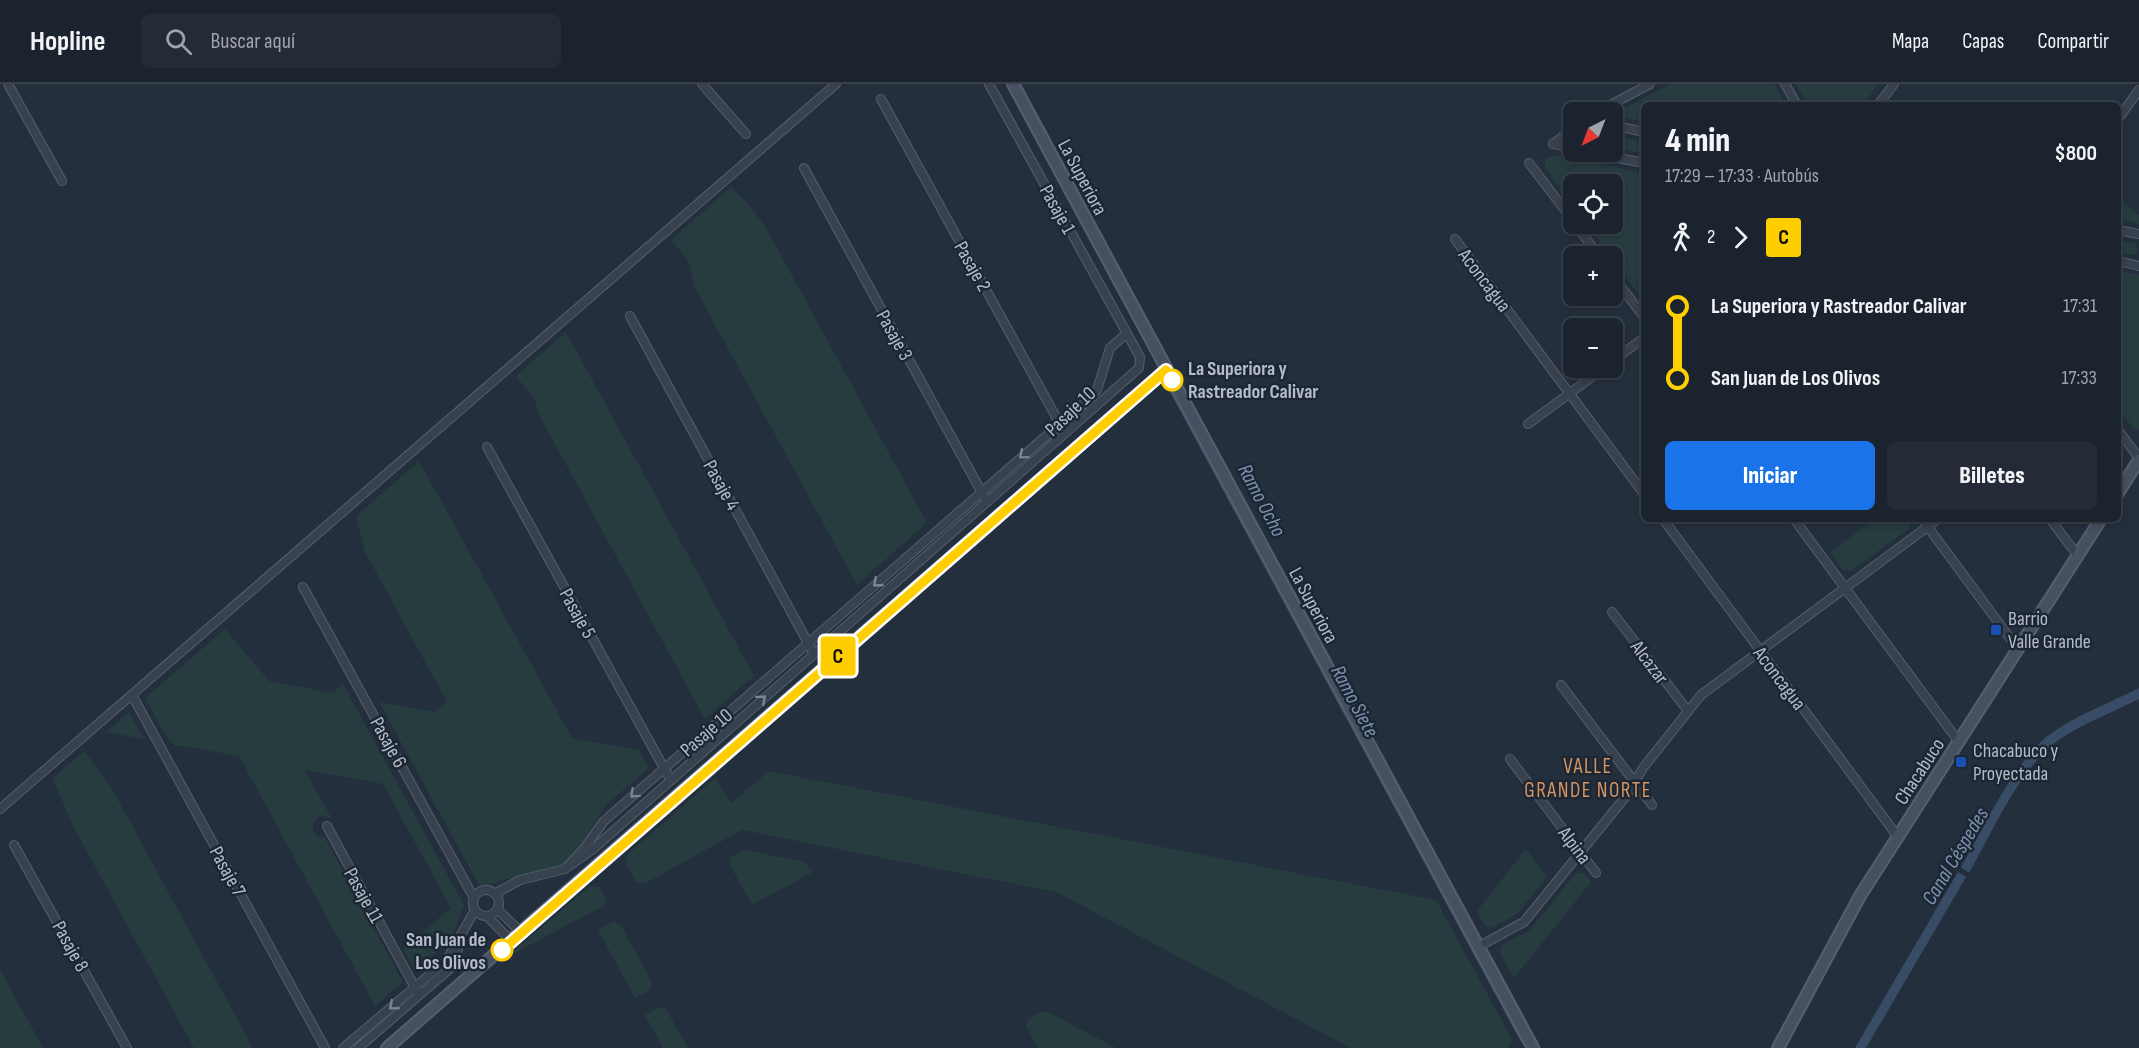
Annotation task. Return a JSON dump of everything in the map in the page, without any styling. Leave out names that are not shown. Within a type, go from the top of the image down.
[{"type":"street","points":[[8,84],[62,181]]},
{"type":"street","points":[[702,84],[746,134]]},
{"type":"street","points":[[0,809],[836,84]]},
{"type":"street","name":"Pasaje 1","points":[[989,84],[1126,334]]},
{"type":"street","name":"La Superiora","points":[[1013,84],[1533,1048]]},
{"type":"street","points":[[1616,102],[1650,84]]},
{"type":"street","points":[[1785,84],[1795,102]]},
{"type":"street","points":[[1880,102],[1894,84]]},
{"type":"street","points":[[2121,115],[2139,90]]},
{"type":"street","name":"Pasaje 2","points":[[881,99],[1065,434]]},
{"type":"street","points":[[1623,127],[1641,131]]},
{"type":"street","points":[[1563,136],[1553,144],[1563,146]]},
{"type":"street","points":[[1623,159],[1641,162]]},
{"type":"street","points":[[1529,163],[1563,208]]},
{"type":"street","name":"Pasaje 3","points":[[804,168],[987,502]]},
{"type":"street","points":[[2121,231],[2139,234]]},
{"type":"street","points":[[1582,234],[1591,246]]},
{"type":"street","name":"Aconcagua","points":[[1455,239],[1641,490]]},
{"type":"street","points":[[2121,262],[2139,266]]},
{"type":"street","points":[[1623,289],[1641,313]]},
{"type":"street","name":"Pasaje 4","points":[[630,316],[814,654]]},
{"type":"street","name":"Pasaje 10","points":[[496,893],[520,880],[565,869],[593,849],[1065,434],[1139,368],[1140,357],[1126,334],[1110,348],[1096,390],[1060,424],[604,821],[583,850],[565,869]]},
{"type":"street","points":[[1623,353],[1641,340]]},
{"type":"street","points":[[387,1048],[512,942],[1166,370]]},
{"type":"street","points":[[1528,424],[1590,378]]},
{"type":"street","points":[[2121,434],[2139,459],[2121,488]]},
{"type":"street","name":"Pasaje 5","points":[[487,447],[670,779]]},
{"type":"street","name":"Aconcagua","points":[[1667,522],[1898,837]]},
{"type":"street","points":[[1796,522],[1959,742]]},
{"type":"street","points":[[1925,522],[2018,649]]},
{"type":"street","points":[[1478,947],[1524,922],[1701,695],[1934,522]]},
{"type":"street","points":[[2052,522],[2078,556]]},
{"type":"street","name":"Chacabuco","points":[[1778,1048],[1860,896],[2099,522]]},
{"type":"street","name":"Pasaje 6","points":[[303,586],[474,898]]},
{"type":"street","name":"Alcazar","points":[[1612,612],[1688,711]]},
{"type":"street","points":[[1561,685],[1652,805]]},
{"type":"street","name":"Pasaje 7","points":[[132,695],[325,1048]]},
{"type":"street","name":"Alpina","points":[[1510,759],[1596,873]]},
{"type":"street","name":"Pasaje 11","points":[[327,826],[417,991]]},
{"type":"street","name":"Pasaje 8","points":[[15,844],[127,1048]]},
{"type":"street","points":[[358,1048],[446,961],[475,910],[474,898],[484,890],[496,893],[500,901],[498,910],[487,916]]},
{"type":"street","points":[[475,910],[487,916],[512,942]]},
{"type":"street","points":[[498,910],[522,933]]},
{"type":"street","points":[[343,1048],[417,991]]},
{"type":"green space","points":[[1670,84],[1774,84],[1784,102],[1641,102],[1641,121],[1623,117],[1623,109]]},
{"type":"green space","points":[[1796,84],[1878,84],[1865,102],[1805,102]]},
{"type":"green space","points":[[1623,137],[1641,141],[1641,153],[1623,149]]},
{"type":"green space","points":[[1556,155],[1563,156],[1563,162],[1590,162],[1641,172],[1641,297],[1623,273],[1623,246],[1603,246],[1594,234],[1623,234],[1623,174],[1563,174],[1563,192],[1545,168],[1545,159]]},
{"type":"green space","points":[[731,187],[765,226],[927,523],[857,585],[695,288],[688,260],[671,240]]},
{"type":"green space","points":[[2121,201],[2139,215],[2139,224],[2121,220]]},
{"type":"green space","points":[[2121,241],[2136,244],[2138,252],[2133,255],[2121,253]]},
{"type":"green space","points":[[2121,271],[2139,275],[2139,429],[2134,429],[2121,412]]},
{"type":"green space","points":[[566,332],[754,676],[705,719],[543,422],[533,397],[516,376]]},
{"type":"green space","points":[[419,461],[572,738],[639,750],[649,768],[606,805],[578,849],[564,864],[480,887],[379,702],[435,712],[447,702],[364,550],[356,516]]},
{"type":"green space","points":[[1871,522],[1911,522],[1910,528],[1851,571],[1843,570],[1830,552]]},
{"type":"green space","points":[[225,629],[269,681],[333,693],[343,684],[464,905],[451,940],[415,971],[403,949],[451,908],[383,784],[305,770],[332,819],[324,816],[317,818],[313,823],[313,831],[318,837],[325,838],[403,982],[375,1006],[239,756],[175,745],[168,740],[145,698]]},
{"type":"green space","points":[[129,712],[144,739],[106,732]]},
{"type":"green space","points":[[84,751],[111,787],[253,1048],[194,1048],[72,824],[53,778]]},
{"type":"green space","points":[[769,771],[1436,900],[1512,1039],[1509,1048],[1351,1048],[1056,892],[742,830],[644,884],[636,882],[626,863],[628,854],[715,778],[731,803]]},
{"type":"green space","points":[[1526,849],[1547,877],[1517,914],[1493,928],[1485,926],[1477,911]]},
{"type":"green space","points":[[745,850],[804,862],[813,872],[752,905],[730,865],[731,857]]},
{"type":"green space","points":[[1576,873],[1584,873],[1591,882],[1514,978],[1499,952],[1502,945],[1530,930]]},
{"type":"green space","points":[[590,886],[600,887],[606,898],[603,906],[507,957]]},
{"type":"green space","points":[[613,922],[620,924],[652,982],[650,990],[635,998],[598,930]]},
{"type":"green space","points":[[0,970],[43,1048],[0,1048]]},
{"type":"green space","points":[[659,1007],[666,1009],[688,1048],[663,1048],[645,1015]]},
{"type":"green space","points":[[1040,1012],[1048,1012],[1116,1048],[1038,1048],[1026,1026],[1028,1019]]},
{"type":"water","points":[[2139,688],[2139,699],[2079,728],[2060,739],[2046,751],[2032,766],[2008,801],[1969,873],[1961,867],[2012,778],[2036,747],[2070,721]]},
{"type":"water","points":[[1958,872],[1966,877],[1866,1048],[1855,1048]]},
{"type":"waterway","name":"Ramo Ocho","points":[[1020,84],[1476,931]]},
{"type":"waterway","name":"Ramo Siete","points":[[1163,377],[1521,1040]]},
{"type":"waterway","name":"Ramo Ocho","points":[[1491,957],[1540,1048]]},
{"type":"bus line","name":"C","points":[[502,950],[1166,370],[1172,380]]},
{"type":"place","name":"La Superiora y Rastreador Calivar","points":[[1172,380]]},
{"type":"place","name":"Barrio Valle Grande","points":[[1996,630]]},
{"type":"place","name":"Chacabuco y Proyectada","points":[[1961,762]]},
{"type":"place","name":"San Juan de Los Olivos","points":[[502,950]]},
{"type":"district","name":"VALLE GRANDE NORTE","points":[[1588,778]]},
{"type":"water label","name":"Canal Céspedes","points":[[1955,856]]}]
